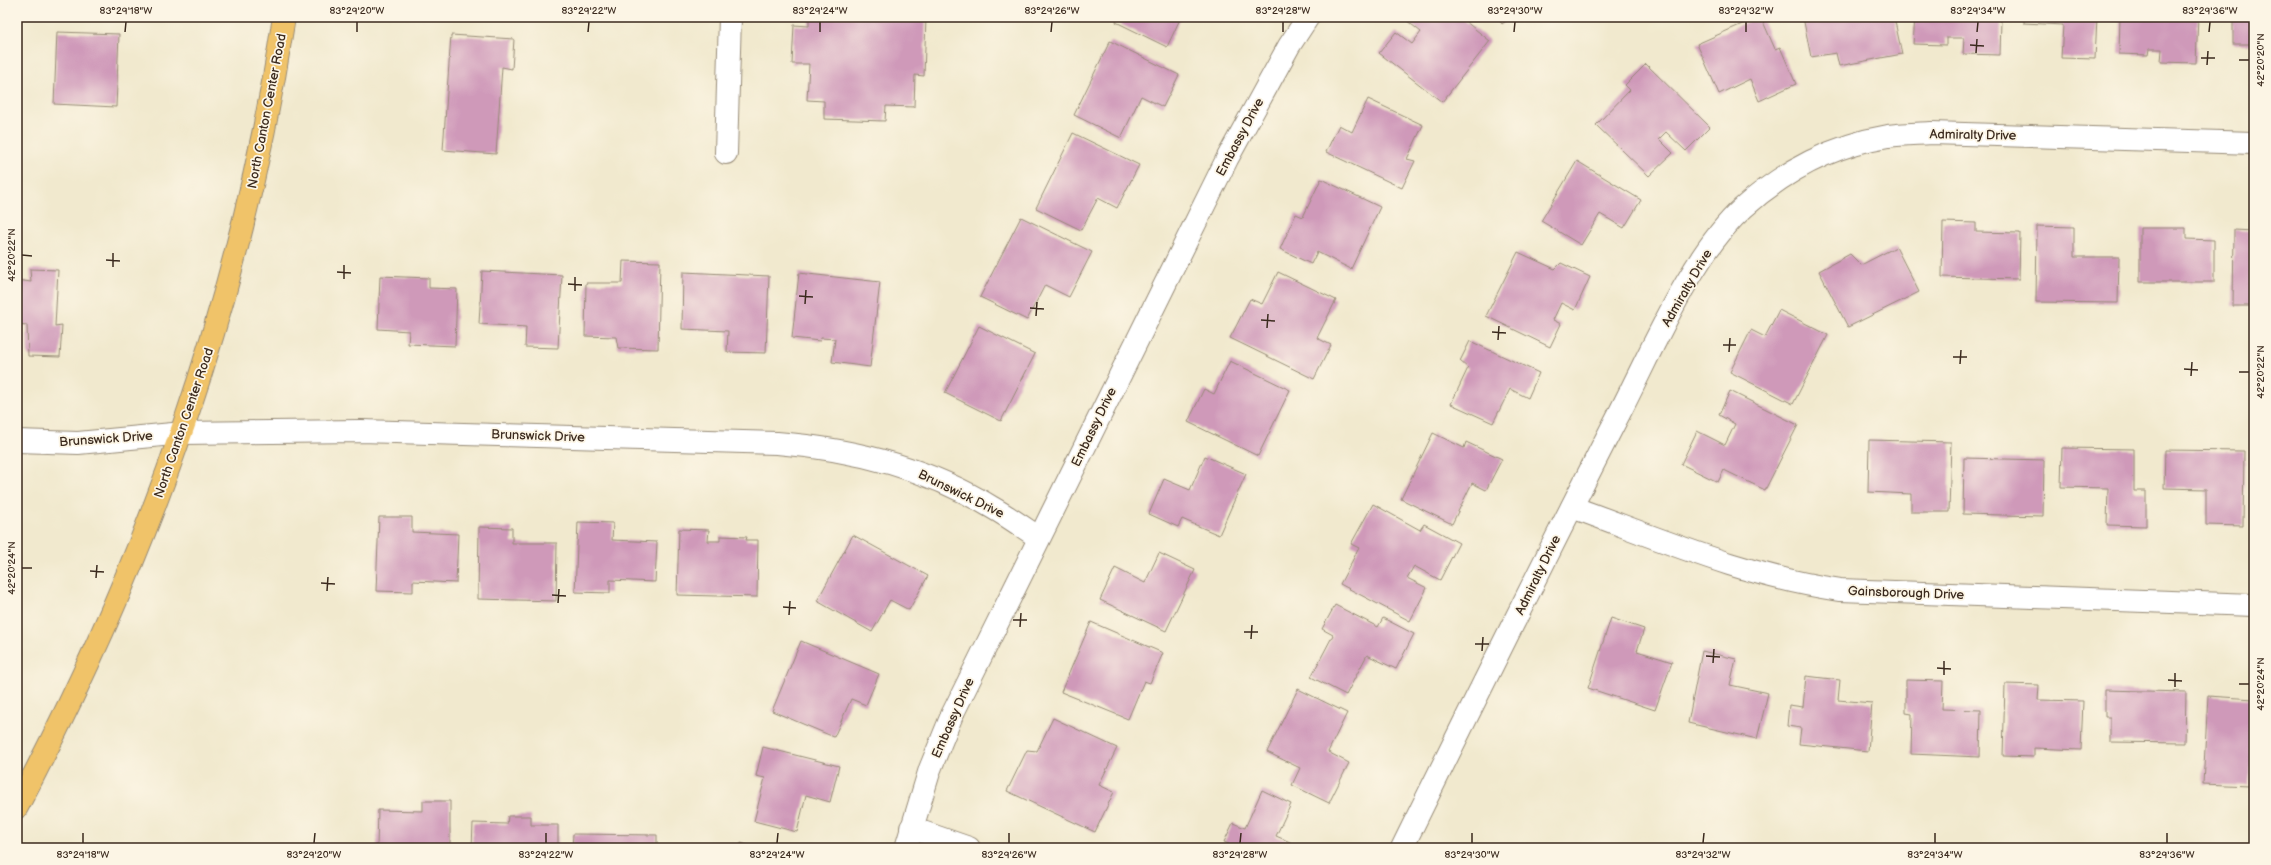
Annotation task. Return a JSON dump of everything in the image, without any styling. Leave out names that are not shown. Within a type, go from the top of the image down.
[{"type":"main road","name":"North Canton Center Road","points":[[17,808],[68,709],[131,569],[183,433],[214,337],[238,250],[260,155],[284,17]]},
{"type":"street","points":[[726,153],[730,17]]},
{"type":"street","name":"Embassy Drive","points":[[908,838],[930,769],[952,715],[1227,159],[1289,46],[1308,17]]},
{"type":"street","name":"Admiralty Drive","points":[[1402,848],[1572,507],[1683,290],[1714,240],[1742,209],[1774,182],[1800,166],[1846,147],[1889,136],[1931,133],[2254,143]]},
{"type":"street","name":"Brunswick Drive","points":[[17,442],[78,443],[183,433],[361,431],[770,442],[809,445],[877,458],[930,476],[992,507],[1039,538]]},
{"type":"street","name":"Gainsborough Drive","points":[[1572,507],[1752,572],[1817,587],[1840,590],[2254,604]]},
{"type":"street","points":[[908,838],[969,848]]},
{"type":"building","points":[[809,17],[926,17],[924,76],[915,75],[914,107],[886,106],[885,121],[824,119],[824,101],[807,100],[809,64],[792,64],[794,25],[809,26]]},
{"type":"building","points":[[1118,17],[1181,17],[1167,47],[1116,22]]},
{"type":"building","points":[[1408,17],[1460,17],[1490,41],[1442,102],[1379,53],[1396,32],[1412,44],[1421,32],[1406,20]]},
{"type":"building","points":[[1497,17],[1511,17],[1502,24]]},
{"type":"building","points":[[1761,17],[1775,49],[1780,47],[1796,84],[1759,101],[1750,79],[1719,94],[1697,44]]},
{"type":"building","points":[[1803,17],[1894,17],[1902,54],[1839,66],[1836,53],[1811,57]]},
{"type":"building","points":[[1915,17],[1992,17],[1992,19],[2001,20],[2000,55],[1963,54],[1964,38],[1946,38],[1946,45],[1913,44]]},
{"type":"building","points":[[2024,17],[2097,17],[2095,59],[2061,58],[2063,25],[2024,23]]},
{"type":"building","points":[[2120,17],[2198,17],[2196,63],[2161,62],[2162,49],[2149,49],[2148,55],[2119,54]]},
{"type":"building","points":[[2233,17],[2254,17],[2254,44],[2233,44]]},
{"type":"building","points":[[57,32],[119,34],[116,107],[54,104]]},
{"type":"building","points":[[451,35],[514,39],[512,69],[502,67],[496,154],[443,150]]},
{"type":"building","points":[[1110,41],[1179,75],[1163,107],[1141,96],[1121,138],[1074,115]]},
{"type":"building","points":[[1646,64],[1710,127],[1686,151],[1666,132],[1659,139],[1673,153],[1649,176],[1596,125],[1630,90],[1625,85]]},
{"type":"building","points":[[1368,99],[1423,125],[1407,159],[1415,161],[1402,188],[1326,152],[1339,125],[1352,132]]},
{"type":"building","points":[[1073,133],[1139,165],[1117,208],[1098,198],[1081,230],[1036,208]]},
{"type":"building","points":[[1577,161],[1641,200],[1624,228],[1600,214],[1581,245],[1541,221]]},
{"type":"building","points":[[1321,179],[1380,207],[1351,269],[1317,252],[1311,264],[1280,249],[1296,214],[1303,217]]},
{"type":"building","points":[[1021,217],[1092,252],[1069,297],[1045,285],[1027,320],[980,297]]},
{"type":"building","points":[[1943,222],[1976,223],[1976,232],[2020,233],[2019,279],[1942,277]]},
{"type":"building","points":[[2037,226],[2074,227],[2074,257],[2119,257],[2118,303],[2036,302]]},
{"type":"building","points":[[2140,228],[2186,228],[2186,239],[2214,240],[2214,282],[2140,282]]},
{"type":"building","points":[[2234,230],[2254,231],[2254,306],[2233,306]]},
{"type":"building","points":[[1896,247],[1919,292],[1848,327],[1819,271],[1850,254],[1861,265]]},
{"type":"building","points":[[1518,252],[1555,269],[1561,263],[1590,277],[1575,310],[1561,303],[1553,320],[1561,324],[1550,347],[1486,316]]},
{"type":"building","points":[[623,261],[660,262],[658,349],[618,348],[616,337],[585,336],[586,283],[622,283]]},
{"type":"building","points":[[30,269],[58,270],[55,326],[62,325],[60,357],[28,356],[27,325],[17,324],[17,280],[31,282]]},
{"type":"building","points":[[482,271],[562,275],[558,348],[525,347],[526,327],[479,324]]},
{"type":"building","points":[[683,272],[769,276],[766,353],[727,352],[728,331],[682,329]]},
{"type":"building","points":[[1278,272],[1336,300],[1317,338],[1331,345],[1314,379],[1230,338],[1250,299],[1262,304]]},
{"type":"building","points":[[799,273],[880,282],[870,367],[832,362],[835,339],[821,338],[820,341],[792,338]]},
{"type":"building","points":[[380,276],[429,278],[429,288],[457,289],[455,346],[408,344],[409,331],[378,329]]},
{"type":"building","points":[[1779,310],[1828,335],[1793,404],[1730,372],[1751,330],[1765,337]]},
{"type":"building","points":[[979,326],[1035,354],[1001,421],[945,393]]},
{"type":"building","points":[[1470,341],[1539,373],[1528,398],[1510,389],[1493,423],[1451,404],[1468,368],[1460,361]]},
{"type":"building","points":[[1230,361],[1290,390],[1258,456],[1188,422],[1204,389],[1214,394]]},
{"type":"building","points":[[1730,391],[1798,425],[1765,490],[1724,470],[1718,482],[1681,464],[1697,431],[1725,445],[1735,424],[1719,415]]},
{"type":"building","points":[[1433,433],[1464,448],[1466,442],[1502,459],[1486,490],[1472,483],[1452,524],[1401,499]]},
{"type":"building","points":[[1869,440],[1951,442],[1949,512],[1911,512],[1911,494],[1868,492]]},
{"type":"building","points":[[2062,448],[2134,449],[2134,491],[2146,491],[2146,526],[2107,525],[2108,488],[2061,487]]},
{"type":"building","points":[[2165,450],[2244,451],[2243,526],[2206,525],[2206,489],[2164,488]]},
{"type":"building","points":[[1205,456],[1246,474],[1219,535],[1182,519],[1178,527],[1149,514],[1164,479],[1190,490]]},
{"type":"building","points":[[1964,458],[2044,460],[2043,516],[1963,514]]},
{"type":"building","points":[[1373,504],[1420,530],[1424,524],[1459,543],[1440,580],[1414,566],[1407,578],[1427,588],[1410,621],[1340,584],[1359,548],[1351,544]]},
{"type":"building","points":[[379,517],[412,517],[412,532],[458,534],[456,583],[413,581],[413,592],[376,591]]},
{"type":"building","points":[[578,522],[613,523],[612,540],[657,542],[655,582],[610,580],[610,593],[575,592]]},
{"type":"building","points":[[479,527],[512,528],[512,543],[557,543],[556,601],[478,599]]},
{"type":"building","points":[[679,529],[709,530],[708,541],[720,541],[720,536],[747,537],[746,540],[758,540],[757,597],[677,595]]},
{"type":"building","points":[[853,535],[928,576],[909,610],[890,600],[872,632],[817,601]]},
{"type":"building","points":[[1159,553],[1195,570],[1166,631],[1100,600],[1115,568],[1145,583]]},
{"type":"building","points":[[1335,605],[1378,627],[1383,618],[1414,634],[1396,669],[1367,655],[1346,695],[1311,677],[1333,635],[1322,629]]},
{"type":"building","points":[[1611,618],[1644,629],[1637,651],[1672,662],[1655,710],[1588,688]]},
{"type":"building","points":[[1091,622],[1163,653],[1150,683],[1144,681],[1128,719],[1061,692]]},
{"type":"building","points":[[801,641],[879,674],[866,705],[851,699],[834,737],[772,711]]},
{"type":"building","points":[[1702,651],[1736,659],[1730,685],[1768,693],[1757,739],[1688,723]]},
{"type":"building","points":[[1806,676],[1840,680],[1838,700],[1872,703],[1868,751],[1799,744],[1801,728],[1787,726],[1789,705],[1803,707]]},
{"type":"building","points":[[1906,680],[1943,681],[1942,709],[1981,710],[1980,757],[1911,754],[1912,714],[1906,713]]},
{"type":"building","points":[[2005,684],[2039,685],[2038,700],[2083,701],[2081,750],[2034,748],[2034,757],[2003,756]]},
{"type":"building","points":[[1298,689],[1347,713],[1328,752],[1349,763],[1329,803],[1292,785],[1300,768],[1267,752]]},
{"type":"building","points":[[2105,690],[2186,692],[2185,743],[2110,742],[2110,717],[2105,717]]},
{"type":"building","points":[[2208,696],[2254,699],[2254,767],[2250,766],[2249,786],[2203,784]]},
{"type":"building","points":[[1053,718],[1117,748],[1099,785],[1114,792],[1095,832],[1007,791],[1027,750],[1037,751]]},
{"type":"building","points":[[763,747],[839,766],[830,802],[806,795],[797,832],[754,821],[765,778],[756,776]]},
{"type":"building","points":[[1262,790],[1291,804],[1276,836],[1304,848],[1227,848],[1229,844],[1224,842],[1233,823],[1245,828]]},
{"type":"building","points":[[423,801],[450,801],[450,848],[377,848],[378,810],[423,811]]},
{"type":"building","points":[[508,816],[531,816],[531,825],[558,825],[558,848],[472,848],[473,823],[507,824]]},
{"type":"building","points":[[573,834],[657,835],[657,848],[572,848]]},
{"type":"building","points":[[741,843],[756,848],[740,848]]}]
